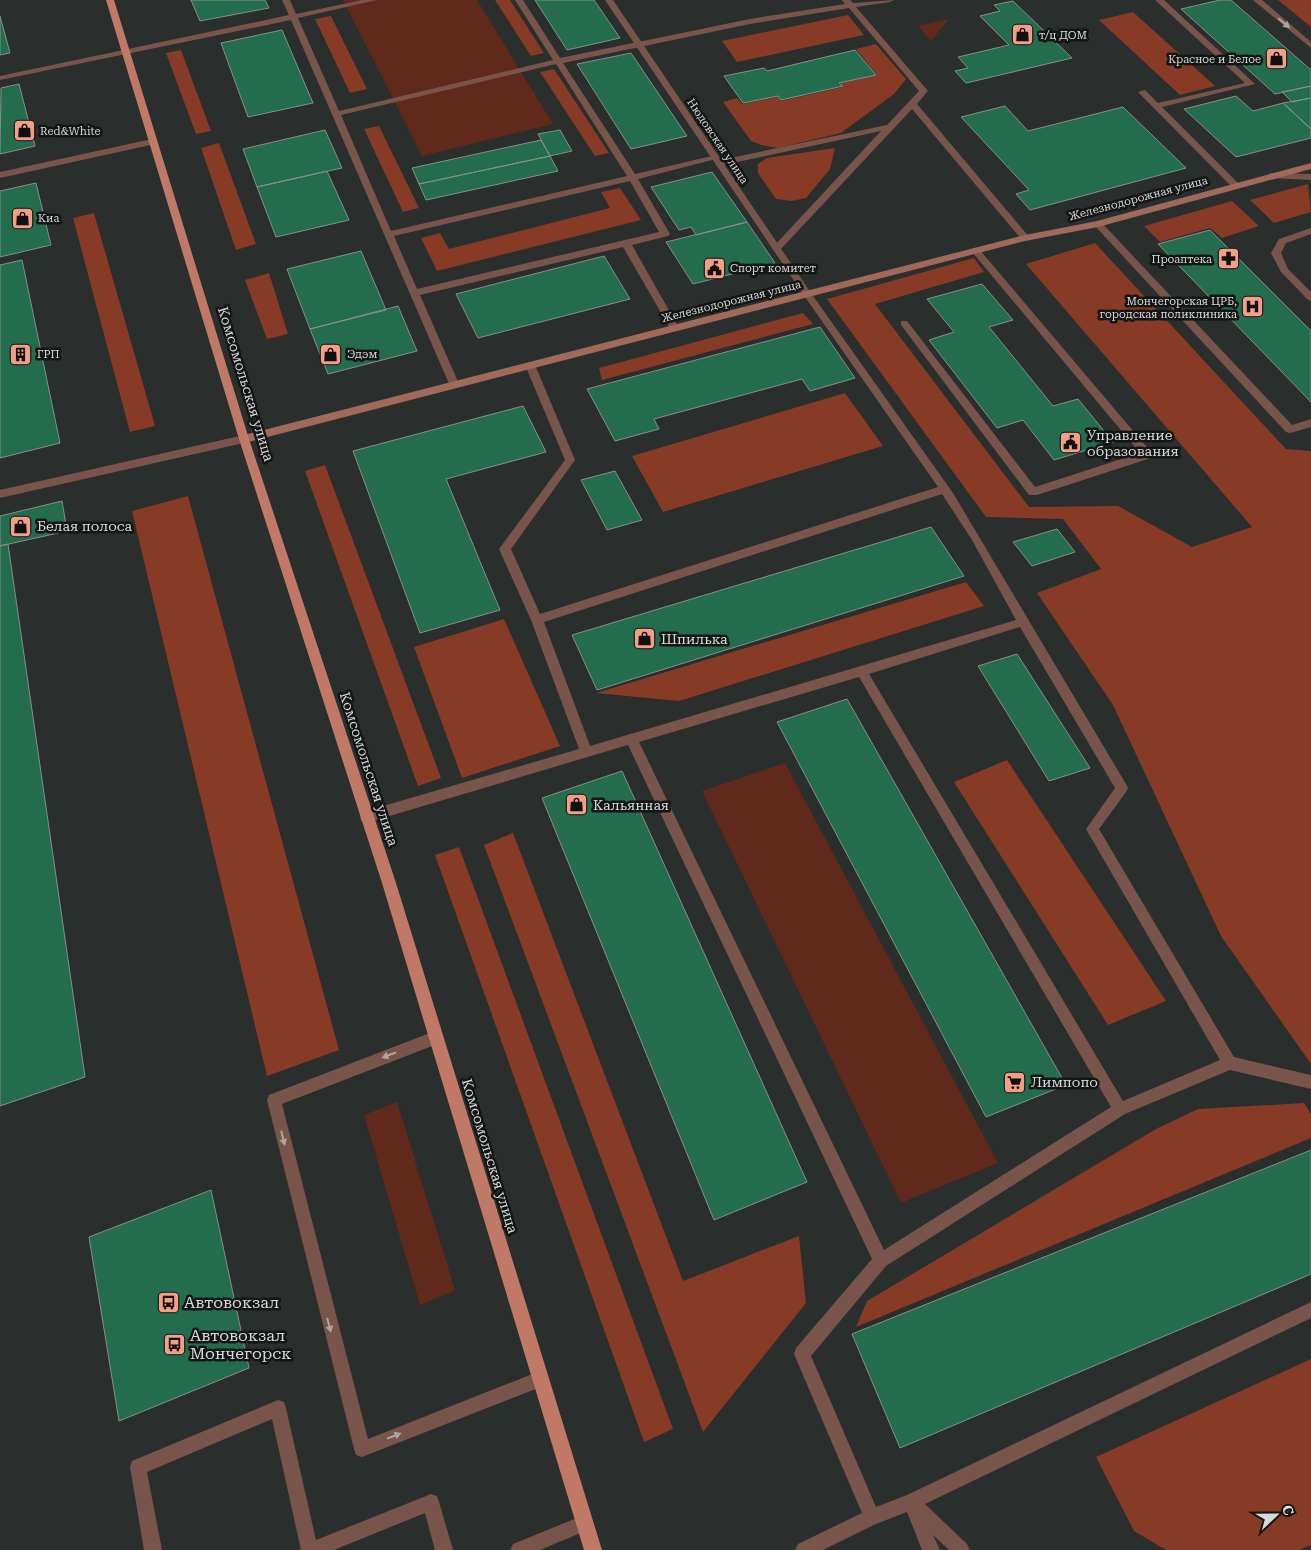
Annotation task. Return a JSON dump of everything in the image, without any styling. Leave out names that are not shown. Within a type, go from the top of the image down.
[{"type":"main road","name":"Комсомольская улица","points":[[110,0],[244,439],[389,883],[434,1038],[593,1550]]},
{"type":"street","points":[[286,0],[454,384]]},
{"type":"street","points":[[0,78],[373,0]]},
{"type":"street","points":[[414,293],[665,234],[632,177],[519,0]]},
{"type":"street","name":"Нюдовская улица","points":[[608,0],[808,294],[944,488],[1009,594],[1023,622],[1122,788],[1092,829],[1230,1063]]},
{"type":"street","points":[[335,114],[636,42],[848,2],[890,0]]},
{"type":"street","points":[[1156,106],[1251,84],[1159,0]]},
{"type":"street","points":[[1257,0],[1311,46]]},
{"type":"street","points":[[777,248],[924,91],[848,2]]},
{"type":"street","points":[[1142,92],[1235,185]]},
{"type":"street","points":[[912,103],[1025,238]]},
{"type":"street","points":[[389,234],[632,177],[890,127]]},
{"type":"street","points":[[0,175],[152,142]]},
{"type":"street","name":"Железнодорожная улица","points":[[244,439],[1025,238],[1098,224],[1235,185],[1311,166]]},
{"type":"street","points":[[1272,176],[1311,177]]},
{"type":"street","points":[[1098,224],[1290,429],[1311,423]]},
{"type":"street","points":[[1311,231],[1282,240],[1276,253],[1284,270],[1311,298]]},
{"type":"street","points":[[626,243],[674,328]]},
{"type":"street","points":[[904,323],[1032,492],[1147,455],[976,251]]},
{"type":"street","points":[[530,365],[570,460],[505,549],[537,620],[586,751]]},
{"type":"street","points":[[0,494],[244,439]]},
{"type":"street","points":[[537,620],[944,488]]},
{"type":"street","points":[[366,817],[586,751],[632,740],[862,672],[1023,622]]},
{"type":"street","points":[[862,672],[1120,1109]]},
{"type":"street","points":[[632,740],[881,1261]]},
{"type":"street","points":[[434,1038],[274,1100],[362,1448],[540,1379]]},
{"type":"street","points":[[872,1517],[802,1354],[881,1261],[1120,1109],[1230,1063],[1311,1082]]},
{"type":"street","points":[[804,1550],[872,1517],[911,1502],[1311,1310]]},
{"type":"street","points":[[152,1550],[138,1467],[278,1408],[312,1550],[431,1502],[444,1550]]},
{"type":"street","points":[[911,1502],[931,1550]]},
{"type":"street","points":[[911,1502],[960,1550]]},
{"type":"street","points":[[519,1550],[584,1522]]},
{"type":"shaded area","points":[[343,0],[477,0],[553,124],[422,156]]},
{"type":"shaded area","points":[[495,0],[510,0],[544,53],[531,56]]},
{"type":"shaded area","points":[[1278,0],[1311,0],[1311,27]]},
{"type":"shaded area","points":[[1133,12],[1215,86],[1180,95],[1099,20]]},
{"type":"shaded area","points":[[848,15],[864,35],[737,62],[722,41]]},
{"type":"shaded area","points":[[331,16],[367,89],[350,93],[315,19]]},
{"type":"shaded area","points":[[949,19],[931,41],[918,26]]},
{"type":"shaded area","points":[[876,44],[906,79],[894,94],[841,133],[778,148],[761,145],[751,141],[723,102],[737,98],[742,104],[778,97],[781,101],[843,87],[841,83],[877,75],[856,49]]},
{"type":"shaded area","points":[[181,50],[211,131],[196,134],[166,53]]},
{"type":"shaded area","points":[[554,69],[609,153],[595,156],[540,72]]},
{"type":"shaded area","points":[[379,126],[419,208],[403,212],[364,129]]},
{"type":"shaded area","points":[[219,143],[256,244],[236,250],[201,148]]},
{"type":"shaded area","points":[[835,148],[830,169],[806,198],[792,201],[776,199],[758,173],[758,164],[767,158]]},
{"type":"shaded area","points":[[1308,184],[1311,212],[1274,223],[1250,200]]},
{"type":"shaded area","points":[[620,188],[641,220],[437,271],[421,238],[440,233],[449,249],[610,208],[601,192]]},
{"type":"shaded area","points":[[1232,201],[1259,226],[1222,238],[1210,228],[1160,242],[1144,226]]},
{"type":"shaded area","points":[[94,213],[155,426],[130,432],[73,218]]},
{"type":"shaded area","points":[[1095,243],[1286,449],[1311,451],[1311,1064],[1221,936],[1113,705],[1037,593],[1101,569],[1063,519],[986,517],[827,299],[974,258],[984,272],[875,304],[1029,507],[1118,506],[1192,547],[1252,527],[1026,264]]},
{"type":"shaded area","points":[[269,273],[288,334],[267,339],[245,280]]},
{"type":"shaded area","points":[[803,313],[813,324],[602,380],[599,368]]},
{"type":"shaded area","points":[[845,393],[883,446],[663,512],[632,456]]},
{"type":"shaded area","points":[[325,465],[441,778],[418,786],[305,471]]},
{"type":"shaded area","points":[[188,496],[339,1050],[267,1076],[132,511]]},
{"type":"shaded area","points":[[966,582],[984,606],[679,701],[596,693]]},
{"type":"shaded area","points":[[504,619],[560,746],[462,778],[414,647]]},
{"type":"shaded area","points":[[1007,760],[1166,1001],[1108,1025],[954,782]]},
{"type":"shaded area","points":[[785,763],[998,1163],[901,1203],[702,791]]},
{"type":"shaded area","points":[[513,833],[683,1281],[799,1236],[806,1303],[703,1432],[484,845]]},
{"type":"shaded area","points":[[459,847],[673,1429],[644,1442],[435,855]]},
{"type":"shaded area","points":[[397,1102],[455,1290],[420,1305],[364,1115]]},
{"type":"shaded area","points":[[1304,1103],[1311,1114],[1311,1138],[856,1327],[867,1301],[1156,1129],[1198,1109]]},
{"type":"shaded area","points":[[1311,1359],[1311,1545],[1299,1550],[1166,1550],[1134,1531],[1096,1457]]},
{"type":"building","points":[[191,0],[265,0],[269,8],[200,21]]},
{"type":"building","points":[[535,0],[594,0],[620,38],[567,50]]},
{"type":"building","points":[[1220,0],[1231,0],[1311,70],[1311,86],[1275,94],[1181,9]]},
{"type":"building","name":"т/ц ДОМ","points":[[1013,1],[1072,58],[966,83],[955,71],[968,68],[958,57],[1009,45],[980,16],[1000,11],[994,5]]},
{"type":"building","points":[[0,16],[10,53],[0,55]]},
{"type":"building","points":[[282,30],[313,103],[248,117],[221,43]]},
{"type":"building","points":[[855,50],[876,75],[839,83],[843,86],[781,100],[778,96],[743,103],[724,76],[764,68],[767,71]]},
{"type":"building","points":[[631,53],[687,136],[631,149],[577,64]]},
{"type":"building","points":[[19,84],[35,146],[0,154],[1,88]]},
{"type":"building","points":[[1311,86],[1311,98],[1292,102],[1282,92]]},
{"type":"building","points":[[1236,96],[1253,111],[1283,103],[1311,129],[1311,138],[1236,157],[1184,109]]},
{"type":"building","points":[[1311,98],[1311,129],[1283,103]]},
{"type":"building","points":[[1005,106],[1028,131],[1123,107],[1186,168],[1030,210],[1016,194],[1029,190],[961,117]]},
{"type":"building","points":[[325,130],[342,168],[257,187],[243,149]]},
{"type":"building","points":[[560,130],[572,151],[550,156],[538,134]]},
{"type":"building","points":[[541,140],[550,156],[419,184],[412,168]]},
{"type":"building","points":[[550,156],[558,171],[426,200],[419,184]]},
{"type":"building","points":[[327,171],[349,220],[276,237],[257,187]]},
{"type":"building","points":[[712,172],[747,222],[696,235],[691,227],[679,230],[651,187]]},
{"type":"building","name":"Киа","points":[[36,183],[51,245],[0,257],[0,191]]},
{"type":"building","points":[[747,222],[775,263],[693,284],[666,242]]},
{"type":"building","name":"Мончегорская ЦРБ, городская поликлиника","points":[[1210,230],[1311,331],[1311,402],[1158,244]]},
{"type":"building","points":[[361,251],[386,310],[310,329],[287,269]]},
{"type":"building","points":[[604,256],[630,299],[478,338],[456,294]]},
{"type":"building","name":"ГРП","points":[[22,260],[60,443],[0,458],[0,265]]},
{"type":"building","name":"Управление образования","points":[[982,284],[1013,320],[989,327],[1053,406],[1078,399],[1113,442],[1054,460],[1023,420],[997,428],[929,340],[954,332],[927,299]]},
{"type":"building","points":[[398,306],[417,351],[328,374],[310,329]]},
{"type":"building","points":[[820,327],[855,378],[810,391],[802,379],[654,419],[659,429],[615,441],[587,389]]},
{"type":"building","points":[[523,406],[546,452],[446,479],[500,610],[420,633],[353,451]]},
{"type":"building","points":[[615,471],[642,520],[607,530],[581,480]]},
{"type":"building","points":[[62,501],[67,531],[0,546],[0,516]]},
{"type":"building","points":[[931,527],[964,576],[597,690],[572,635]]},
{"type":"building","points":[[1057,529],[1075,552],[1032,566],[1013,542]]},
{"type":"building","points":[[8,544],[85,1077],[0,1106],[0,546]]},
{"type":"building","points":[[1017,654],[1090,768],[1049,781],[978,666]]},
{"type":"building","points":[[847,699],[1066,1085],[986,1117],[777,722]]},
{"type":"building","points":[[622,771],[807,1182],[714,1220],[542,798]]},
{"type":"building","points":[[1311,1150],[1311,1274],[900,1448],[852,1334]]},
{"type":"building","name":"Автовокзал","points":[[211,1190],[249,1368],[119,1421],[89,1237]]},
{"type":"place","name":"т/ц ДОМ","points":[[1023,35]]},
{"type":"place","name":"Красное и Белое","points":[[1277,59]]},
{"type":"place","name":"Red&White","points":[[24,131]]},
{"type":"place","name":"Киа","points":[[22,218]]},
{"type":"place","name":"Проаптека","points":[[1228,259]]},
{"type":"place","name":"Спорт комитет","points":[[714,268]]},
{"type":"place","name":"Мончегорская ЦРБ, городская поликлиника","points":[[1253,307]]},
{"type":"place","name":"ГРП","points":[[21,354]]},
{"type":"place","name":"Эдэм","points":[[331,354]]},
{"type":"place","name":"Управление образования","points":[[1071,443]]},
{"type":"place","name":"Белая полоса","points":[[21,526]]},
{"type":"place","name":"Шпилька","points":[[645,639]]},
{"type":"place","name":"Кальянная","points":[[577,805]]},
{"type":"place","name":"Лимпопо","points":[[1015,1082]]},
{"type":"place","name":"Автовокзал","points":[[168,1302]]},
{"type":"place","name":"Автовокзал Мончегорск","points":[[174,1344]]}]
